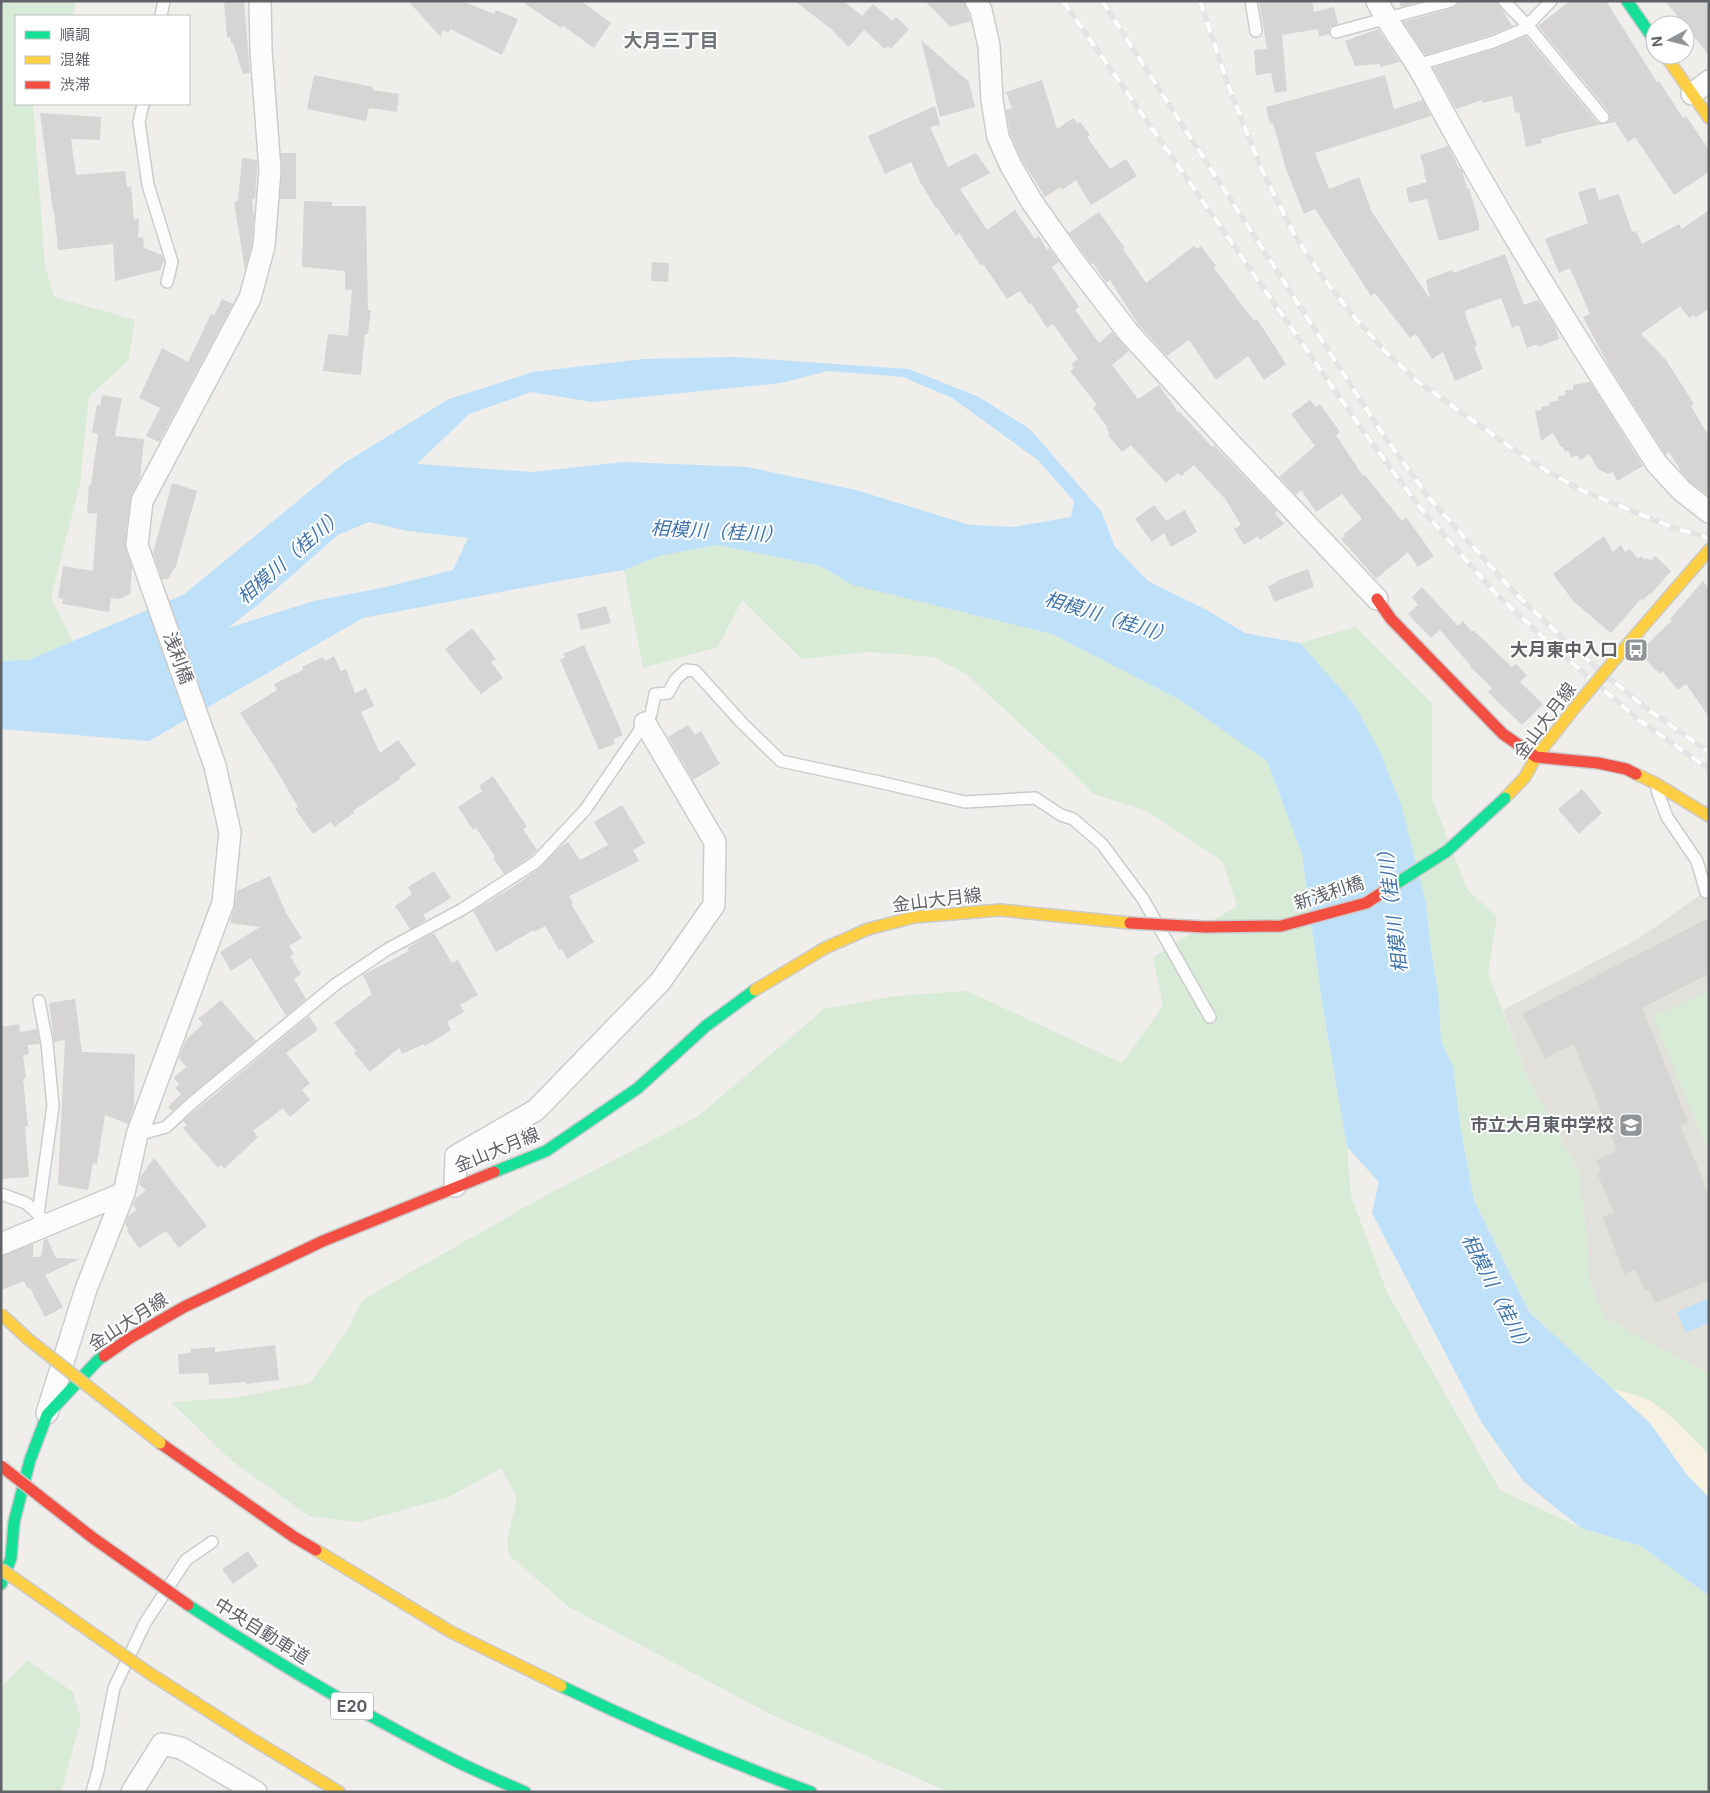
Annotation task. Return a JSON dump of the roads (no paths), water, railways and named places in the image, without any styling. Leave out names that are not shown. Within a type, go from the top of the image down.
[{"type":"main road","points":[[1627,1],[1645,27]]},
{"type":"main road","points":[[1672,65],[1709,118]]},
{"type":"main road","name":"金山大月線","points":[[1505,798],[1627,644],[1704,565],[1709,550]]},
{"type":"main road","points":[[1376,599],[1391,619],[1502,734],[1536,757],[1626,769],[1655,783],[1709,816]]},
{"type":"main road","name":"新浅利橋","points":[[1130,923],[1205,927],[1281,926],[1366,903],[1447,851],[1505,798]]},
{"type":"main road","name":"金山大月線","points":[[1,1584],[12,1558],[14,1522],[30,1460],[47,1415],[98,1360],[130,1338],[176,1312],[323,1241],[455,1186],[546,1151],[638,1088],[706,1026],[760,986],[825,948],[868,928],[915,917],[1000,910],[1130,923]]},
{"type":"main road","points":[[1,1314],[28,1338],[160,1443],[294,1537],[451,1632],[601,1705],[767,1776],[811,1792]]},
{"type":"main road","name":"中央自動車道","points":[[1,1466],[114,1554],[260,1653],[341,1700],[440,1753],[525,1792]]},
{"type":"main road","points":[[1,1569],[149,1673],[339,1792]]},
{"type":"street","name":"浅利橋","points":[[47,1415],[83,1298],[124,1193],[137,1135],[223,902],[230,832],[213,758],[137,545],[142,501],[250,298],[264,246],[270,170],[261,50],[260,1]]},
{"type":"street","points":[[976,1],[981,10],[989,46],[992,100],[998,137],[1011,166],[1032,202],[1075,263],[1128,332],[1376,599]]},
{"type":"street","points":[[1382,10],[1417,65],[1460,145],[1657,464],[1682,491],[1709,512]]},
{"type":"street","points":[[1692,94],[1709,81]]},
{"type":"street","points":[[455,1186],[456,1156],[536,1110],[660,982],[714,905],[715,842],[645,723]]},
{"type":"street","points":[[1,1244],[44,1219],[124,1193]]},
{"type":"street","points":[[132,1792],[162,1744],[181,1748],[256,1792]]},
{"type":"lane","points":[[161,15],[164,1]]},
{"type":"lane","points":[[1251,1],[1256,31]]},
{"type":"lane","points":[[1336,32],[1382,10],[1451,1]]},
{"type":"lane","points":[[1504,1],[1528,25],[1603,117]]},
{"type":"lane","points":[[1417,65],[1493,42],[1524,29],[1551,1]]},
{"type":"lane","points":[[143,105],[139,122],[148,185],[172,262],[168,282]]},
{"type":"lane","points":[[137,1135],[166,1127],[193,1102],[336,984],[388,949],[461,910],[536,862],[585,810],[651,714],[656,694],[668,693],[676,679],[686,670],[695,671],[742,723],[781,761],[965,802],[1035,798],[1061,815],[1073,820],[1102,844],[1143,899],[1210,1017]]},
{"type":"lane","points":[[1655,783],[1667,817],[1703,862],[1706,892]]},
{"type":"lane","points":[[39,1001],[47,1043],[53,1106],[44,1219]]},
{"type":"lane","points":[[1,1194],[26,1203],[44,1219]]},
{"type":"lane","points":[[92,1792],[98,1771],[114,1688],[129,1656],[145,1623],[186,1560],[212,1542]]},
{"type":"water","name":"相模川（桂川）","points":[[733,357],[909,369],[979,397],[1030,429],[1101,511],[1115,547],[1148,581],[1205,609],[1245,633],[1300,643],[1354,704],[1380,752],[1401,804],[1426,903],[1439,999],[1441,1040],[1453,1067],[1460,1125],[1474,1200],[1529,1312],[1650,1423],[1687,1475],[1709,1498],[1709,1596],[1641,1546],[1581,1528],[1524,1482],[1482,1423],[1372,1213],[1379,1182],[1347,1147],[1322,1002],[1302,854],[1267,761],[1180,700],[1052,634],[853,585],[820,566],[718,545],[659,556],[624,570],[363,618],[149,741],[1,729],[1,661],[28,660],[183,595],[344,463],[449,399],[533,372],[643,359]],"holes":[[[828,371],[903,377],[952,398],[1038,460],[1074,501],[1071,517],[1013,527],[970,525],[856,490],[747,467],[624,462],[533,472],[417,464],[469,414],[531,392],[592,402],[781,383]],[[369,522],[408,531],[468,538],[453,570],[386,587],[314,601],[228,628],[259,604],[338,535]]]},
{"type":"water","points":[[1709,1298],[1709,1323],[1686,1333],[1677,1312]]},
{"type":"railway","points":[[1063,1],[1364,432],[1418,505],[1495,593],[1564,656],[1639,720],[1709,769]]},
{"type":"railway","points":[[1102,1],[1378,427],[1429,498],[1514,592],[1574,649],[1646,708],[1709,752]]},
{"type":"railway","points":[[1200,1],[1228,85],[1261,168],[1294,234],[1321,275],[1351,313],[1386,352],[1417,381],[1533,463],[1583,491],[1674,528],[1709,538]]},
{"type":"place","name":"大月東中入口","points":[[1636,650]]},
{"type":"place","name":"市立大月東中学校","points":[[1631,1125]]},
{"type":"district","name":"大月三丁目","points":[[671,40]]}]
